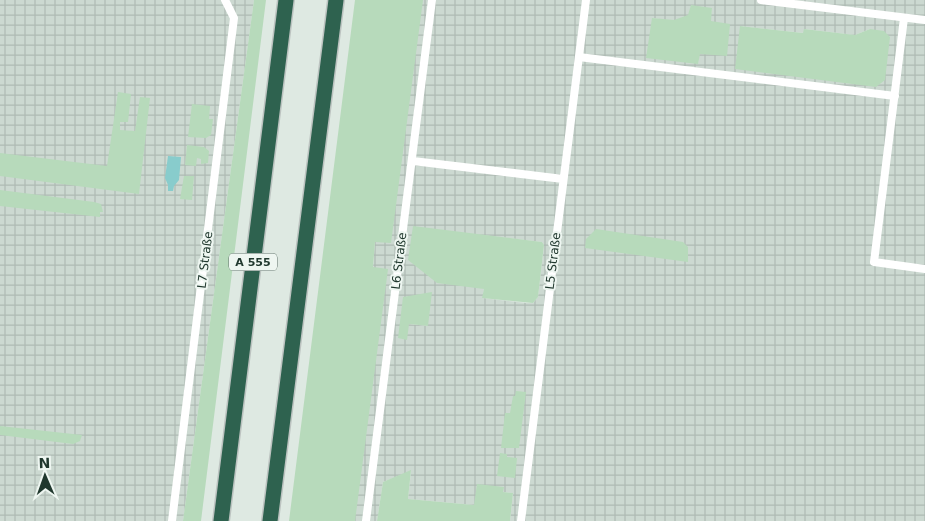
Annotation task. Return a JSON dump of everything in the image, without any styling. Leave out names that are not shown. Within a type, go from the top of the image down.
[{"type":"highway","name":"A 555","points":[[221,521],[286,1]]},
{"type":"highway","points":[[270,521],[336,4]]},
{"type":"lane","name":"L7 Straße","points":[[172,521],[234,18],[225,0]]},
{"type":"lane","name":"L6 Straße","points":[[366,521],[432,0]]},
{"type":"lane","name":"L5 Straße","points":[[521,521],[586,0]]},
{"type":"lane","points":[[761,0],[925,20]]},
{"type":"lane","points":[[904,18],[874,262],[925,269]]},
{"type":"lane","points":[[579,57],[895,96]]},
{"type":"lane","points":[[412,161],[563,179]]},
{"type":"shaded area","points":[[0,0],[254,0],[183,521],[0,521]]},
{"type":"shaded area","points":[[411,0],[925,0],[925,521],[510,521],[513,493],[503,492],[474,505],[408,499],[411,471],[383,482],[377,521],[346,521],[379,268],[373,268],[375,241],[383,242]],"holes":[[[712,8],[698,63],[652,18],[674,21]],[[740,26],[804,33],[804,29],[855,35],[870,29],[876,87]],[[413,227],[542,242],[544,245],[538,297],[533,303],[483,298],[484,289]],[[403,298],[428,326],[409,324]]]},
{"type":"green space","points":[[254,0],[266,0],[201,521],[183,521]]},
{"type":"green space","points":[[355,0],[423,0],[391,243],[375,242],[373,267],[388,269],[355,521],[289,521]]},
{"type":"green space","points":[[691,5],[712,8],[711,21],[730,24],[727,56],[700,54],[698,64],[646,58],[652,18],[674,20],[688,15]]},
{"type":"green space","points":[[740,26],[803,33],[804,29],[855,35],[870,29],[884,31],[890,37],[885,80],[876,87],[735,69]]},
{"type":"green space","points":[[118,92],[131,94],[128,122],[120,122],[120,130],[135,131],[140,97],[150,98],[139,194],[0,176],[0,153],[107,166]]},
{"type":"green space","points":[[192,104],[210,106],[209,119],[213,119],[211,135],[206,138],[188,137]]},
{"type":"green space","points":[[187,145],[204,147],[209,151],[208,163],[201,164],[201,159],[197,158],[196,166],[185,165]]},
{"type":"green space","points":[[184,176],[194,176],[192,200],[180,199]]},
{"type":"green space","points":[[0,190],[94,202],[101,204],[103,212],[100,212],[100,217],[0,206]]},
{"type":"green space","points":[[413,226],[542,242],[544,245],[538,297],[533,303],[482,298],[484,289],[437,283],[408,260]]},
{"type":"green space","points":[[596,229],[683,242],[688,247],[688,262],[585,248],[586,239]]},
{"type":"green space","points":[[432,292],[428,326],[409,324],[407,340],[398,338],[403,297]]},
{"type":"green space","points":[[516,391],[526,392],[519,448],[501,448],[505,413],[510,413],[513,396],[515,396]]},
{"type":"green space","points":[[0,426],[82,435],[80,441],[73,444],[0,435]]},
{"type":"green space","points":[[500,453],[507,454],[507,457],[517,458],[515,478],[497,476]]},
{"type":"green space","points":[[411,470],[408,499],[474,505],[477,484],[504,487],[503,492],[513,493],[510,521],[377,521],[383,482]]},
{"type":"water","points":[[168,156],[181,157],[179,180],[174,186],[173,191],[168,191],[165,178]]}]
